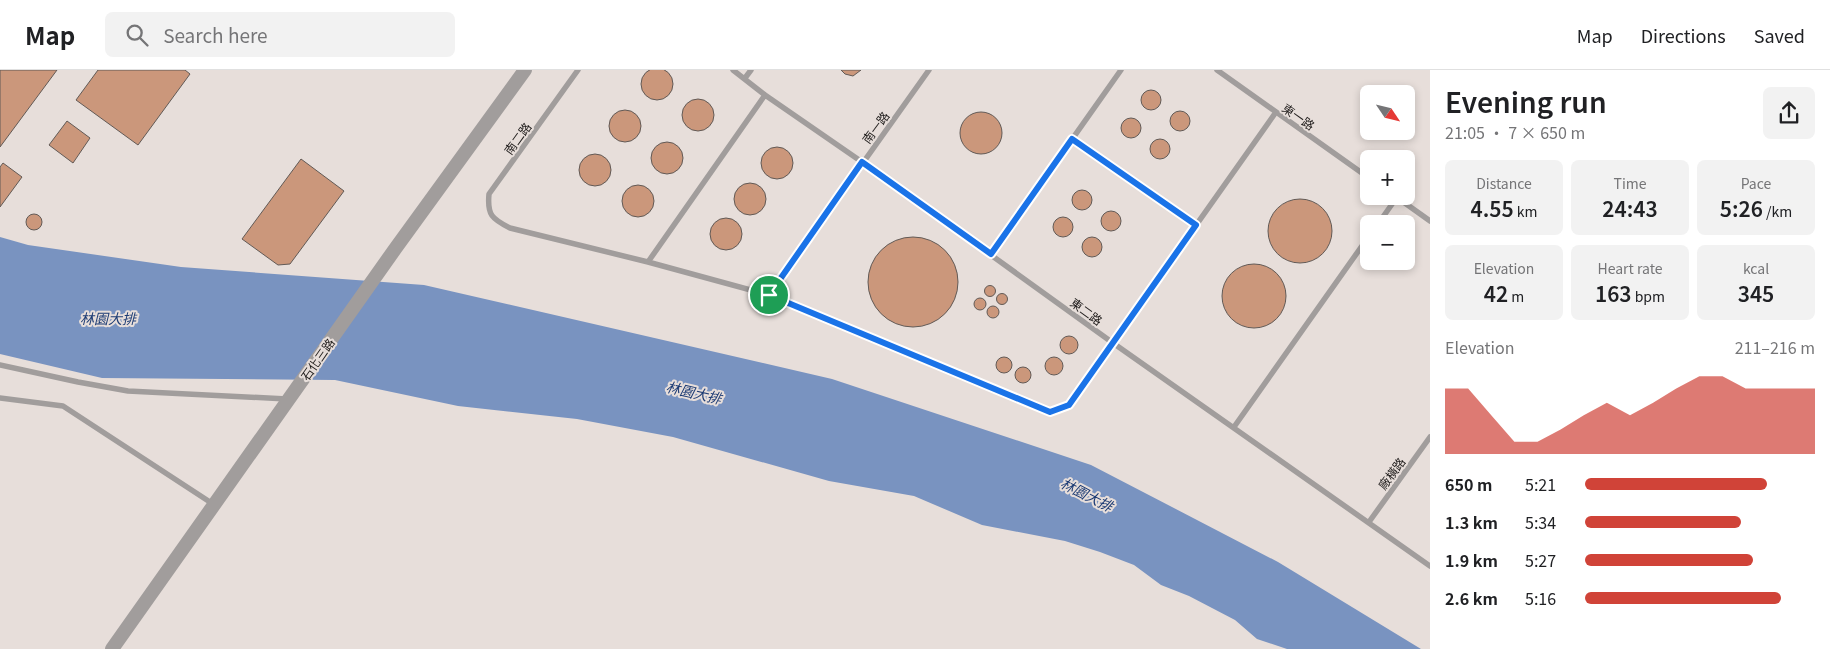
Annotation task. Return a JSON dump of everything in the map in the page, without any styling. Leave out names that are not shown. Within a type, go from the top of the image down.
[{"type":"street","name":"石化三路","points":[[112,649],[395,249],[525,70]]},
{"type":"lane","name":"南二路","points":[[578,70],[488,194],[488,208],[496,221],[510,228],[648,262]]},
{"type":"lane","name":"東二路","points":[[733,70],[765,95],[862,162],[1113,343],[1430,566]]},
{"type":"lane","points":[[745,78],[751,70]]},
{"type":"lane","name":"南一路","points":[[769,295],[929,70]]},
{"type":"lane","points":[[991,254],[1120,70]]},
{"type":"lane","name":"東一路","points":[[1217,70],[1360,172]]},
{"type":"lane","points":[[765,95],[648,262],[769,295],[1050,412],[1069,405],[1276,112]]},
{"type":"lane","points":[[1072,139],[1196,225]]},
{"type":"lane","points":[[1407,205],[1430,221]]},
{"type":"lane","points":[[1234,427],[1360,249]]},
{"type":"lane","points":[[0,365],[78,382],[128,390],[286,403]]},
{"type":"lane","points":[[0,398],[64,406],[214,506]]},
{"type":"lane","name":"廠橫路","points":[[1369,522],[1430,437]]},
{"type":"water","name":"林園大排","points":[[0,237],[28,245],[181,267],[424,285],[832,379],[1091,465],[1278,562],[1421,649],[1287,649],[1257,639],[1235,620],[1189,596],[1161,585],[1134,565],[1100,552],[1065,541],[982,525],[914,496],[829,481],[673,437],[577,419],[458,406],[335,380],[102,378],[0,354]]},
{"type":"building","points":[[657,68],[663,69],[668,73],[672,78],[672,90],[668,95],[663,99],[657,100],[651,99],[646,95],[642,90],[641,84],[642,78],[646,73],[651,69]]},
{"type":"building","points":[[0,70],[57,70],[0,147]]},
{"type":"building","points":[[98,70],[185,70],[190,74],[138,145],[76,100]]},
{"type":"building","points":[[841,70],[861,70],[853,76],[845,74]]},
{"type":"building","points":[[1151,90],[1158,93],[1161,100],[1158,107],[1151,110],[1144,107],[1141,100],[1144,93]]},
{"type":"building","points":[[698,99],[704,100],[709,104],[713,109],[713,121],[709,126],[704,130],[698,131],[692,130],[687,126],[683,121],[682,115],[683,109],[687,104],[692,100]]},
{"type":"building","points":[[625,110],[631,111],[636,115],[640,120],[640,132],[636,137],[631,141],[625,142],[619,141],[614,137],[610,132],[609,126],[610,120],[614,115],[619,111]]},
{"type":"building","points":[[1180,111],[1187,114],[1190,121],[1187,128],[1180,131],[1173,128],[1170,121],[1173,114]]},
{"type":"building","points":[[977,112],[985,112],[996,118],[1002,133],[996,148],[985,154],[977,154],[966,148],[960,137],[960,129],[966,118]]},
{"type":"building","points":[[1131,118],[1138,121],[1141,128],[1138,135],[1131,138],[1124,135],[1121,128],[1124,121]]},
{"type":"building","points":[[67,121],[90,138],[73,163],[49,145]]},
{"type":"building","points":[[1160,139],[1167,142],[1170,149],[1167,156],[1160,159],[1153,156],[1150,149],[1153,142]]},
{"type":"building","points":[[667,142],[673,143],[678,147],[682,152],[682,164],[678,169],[673,173],[667,174],[661,173],[656,169],[652,164],[651,158],[652,152],[656,147],[661,143]]},
{"type":"building","points":[[777,147],[783,148],[788,152],[792,157],[792,169],[788,174],[783,178],[777,179],[771,178],[766,174],[762,169],[761,163],[762,157],[766,152],[771,148]]},
{"type":"building","points":[[595,154],[601,155],[606,159],[610,164],[610,176],[606,181],[601,185],[595,186],[589,185],[584,181],[580,176],[579,170],[580,164],[584,159],[589,155]]},
{"type":"building","points":[[301,159],[344,191],[290,264],[278,265],[242,239]]},
{"type":"building","points":[[3,163],[22,177],[0,207],[0,167]]},
{"type":"building","points":[[750,183],[756,184],[761,188],[765,193],[765,205],[761,210],[756,214],[750,215],[744,214],[739,210],[735,205],[734,199],[735,193],[739,188],[744,184]]},
{"type":"building","points":[[638,185],[644,186],[649,190],[653,195],[653,207],[649,212],[644,216],[638,217],[632,216],[627,212],[623,207],[622,201],[623,195],[627,190],[632,186]]},
{"type":"building","points":[[1082,190],[1089,193],[1092,200],[1089,207],[1082,210],[1075,207],[1072,200],[1075,193]]},
{"type":"building","points":[[1300,199],[1312,201],[1323,208],[1330,219],[1332,231],[1330,243],[1323,254],[1312,261],[1300,263],[1288,261],[1277,254],[1270,243],[1268,231],[1270,219],[1277,208],[1288,201]]},
{"type":"building","points":[[1111,211],[1118,214],[1121,221],[1118,228],[1111,231],[1104,228],[1101,221],[1104,214]]},
{"type":"building","points":[[31,214],[37,214],[42,219],[40,228],[31,230],[26,225],[26,219]]},
{"type":"building","points":[[1063,217],[1070,220],[1073,227],[1070,234],[1063,237],[1056,234],[1053,227],[1056,220]]},
{"type":"building","points":[[726,218],[732,219],[737,223],[741,228],[741,240],[737,245],[732,249],[726,250],[720,249],[715,245],[711,240],[710,234],[711,228],[715,223],[720,219]]},
{"type":"building","points":[[913,237],[930,241],[945,250],[954,265],[958,282],[954,299],[945,314],[930,323],[913,327],[896,323],[881,314],[872,299],[868,282],[872,265],[881,250],[896,241]]},
{"type":"building","points":[[1092,237],[1099,240],[1102,247],[1099,254],[1092,257],[1085,254],[1082,247],[1085,240]]},
{"type":"building","points":[[1254,264],[1266,266],[1277,273],[1284,284],[1286,296],[1284,308],[1277,319],[1266,326],[1254,328],[1242,326],[1231,319],[1224,308],[1222,296],[1224,284],[1231,273],[1242,266]]},
{"type":"building","points":[[990,285],[996,291],[990,297],[984,291]]},
{"type":"building","points":[[1002,293],[1008,299],[1002,305],[996,299]]},
{"type":"building","points":[[980,298],[986,304],[980,310],[974,304]]},
{"type":"building","points":[[993,306],[999,312],[993,318],[987,312]]},
{"type":"building","points":[[1065,336],[1073,336],[1078,341],[1076,352],[1065,354],[1060,349],[1060,341]]},
{"type":"building","points":[[1004,357],[1012,365],[1004,373],[996,365]]},
{"type":"building","points":[[1050,357],[1058,357],[1063,362],[1061,373],[1050,375],[1045,370],[1045,362]]},
{"type":"building","points":[[1023,367],[1029,369],[1031,375],[1029,381],[1023,383],[1017,381],[1015,375],[1017,369]]},
{"type":"route","points":[[1072,139],[1196,225],[1069,405],[1050,412],[769,295],[862,162],[991,254],[1072,139]]}]
